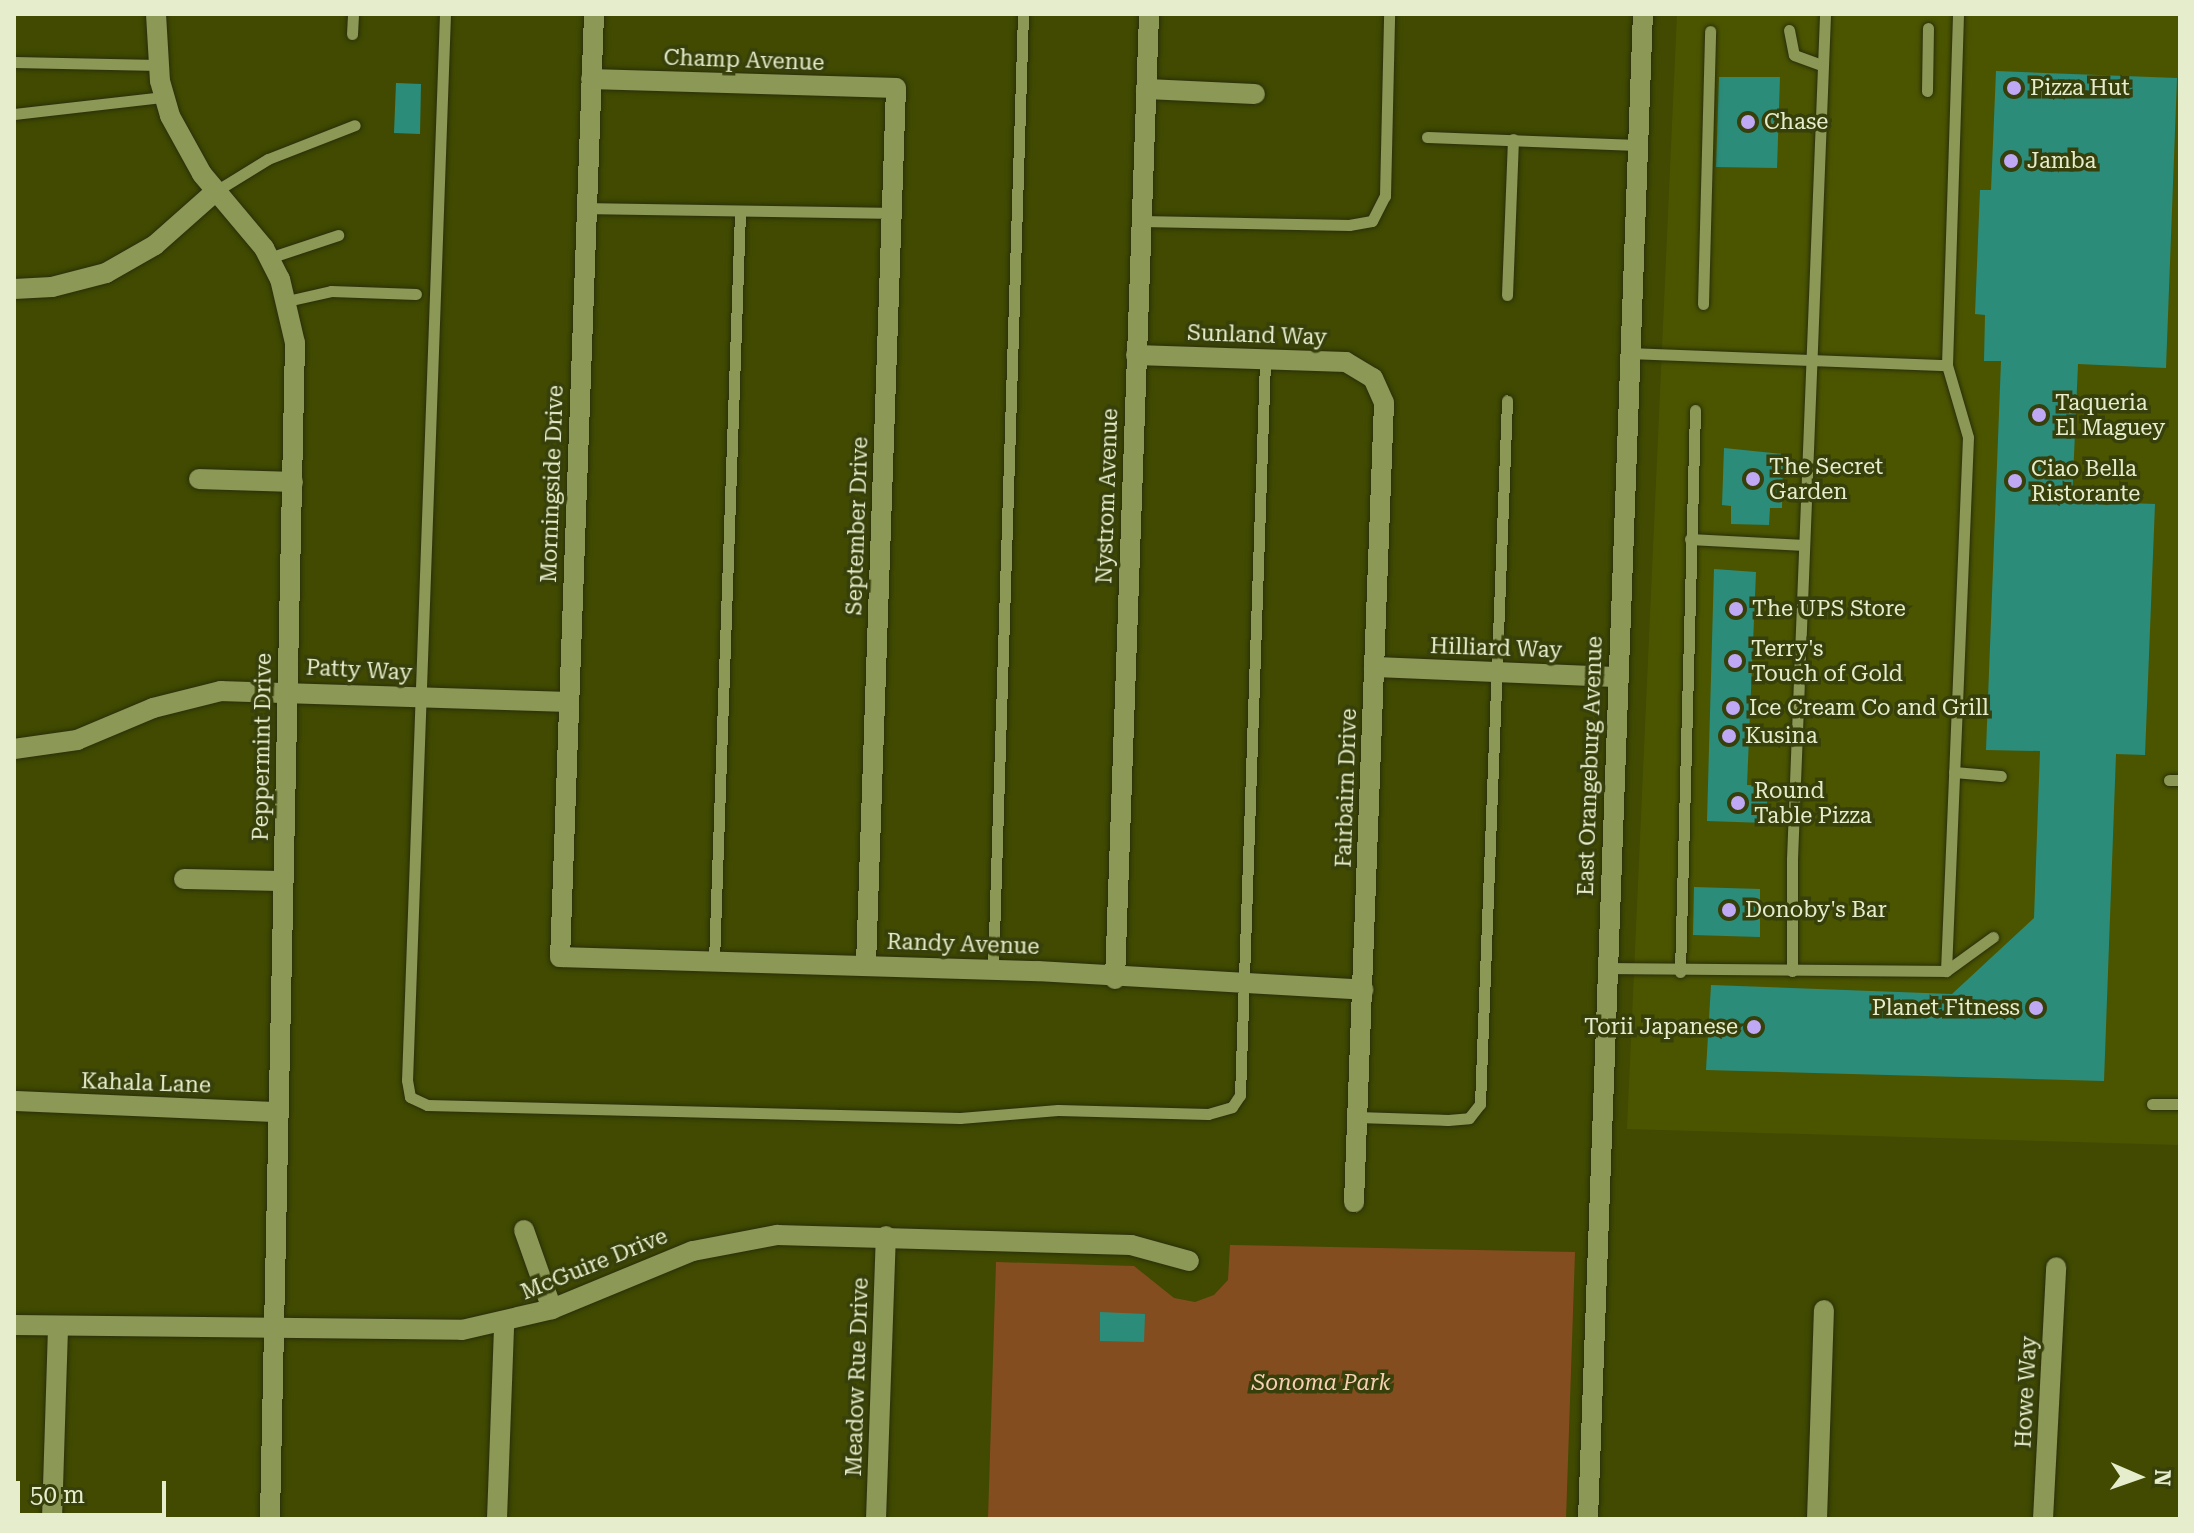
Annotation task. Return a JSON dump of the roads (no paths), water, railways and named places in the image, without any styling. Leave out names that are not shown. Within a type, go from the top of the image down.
[{"type":"street","name":"Peppermint Drive","points":[[156,14],[158,65],[164,97],[182,143],[269,258],[287,301],[297,374],[276,1112],[270,1519]]},
{"type":"street","name":"Morningside Drive","points":[[560,957],[594,14]]},
{"type":"street","name":"Nystrom Avenue","points":[[1115,979],[1149,14]]},
{"type":"street","name":"East Orangeburg Avenue","points":[[1588,1519],[1643,14]]},
{"type":"street","name":"Champ Avenue","points":[[591,79],[896,88]]},
{"type":"street","name":"September Drive","points":[[866,965],[896,88]]},
{"type":"street","points":[[1146,89],[1255,94]]},
{"type":"street","points":[[14,289],[52,287],[106,273],[155,245],[216,191]]},
{"type":"street","name":"Sunland Way","points":[[1136,355],[1346,362],[1373,378]]},
{"type":"street","name":"Fairbairn Drive","points":[[1354,1202],[1384,403],[1373,378]]},
{"type":"street","points":[[199,479],[293,482]]},
{"type":"street","name":"Hilliard Way","points":[[1374,667],[1617,677]]},
{"type":"street","name":"Patty Way","points":[[14,749],[77,740],[184,698],[234,690],[567,702]]},
{"type":"street","points":[[184,879],[282,881]]},
{"type":"street","name":"Randy Avenue","points":[[560,957],[993,969],[1115,979],[1363,990]]},
{"type":"street","name":"Kahala Lane","points":[[14,1101],[276,1112]]},
{"type":"street","points":[[524,1230],[552,1309]]},
{"type":"street","name":"McGuire Drive","points":[[14,1325],[424,1334],[504,1324],[552,1309],[659,1261],[735,1241],[814,1233],[1131,1245],[1189,1261]]},
{"type":"street","name":"Meadow Rue Drive","points":[[876,1519],[886,1236]]},
{"type":"street","name":"Howe Way","points":[[2043,1519],[2056,1267]]},
{"type":"street","points":[[1817,1519],[1824,1310]]},
{"type":"street","points":[[497,1519],[504,1324]]},
{"type":"street","points":[[52,1519],[58,1326]]},
{"type":"lane","points":[[352,34],[353,14]]},
{"type":"lane","points":[[445,14],[407,1080],[410,1097],[427,1105],[960,1118],[1058,1110],[1208,1114],[1232,1107],[1240,1095],[1245,985],[1265,359]]},
{"type":"lane","points":[[993,969],[1023,14]]},
{"type":"lane","points":[[1141,221],[1349,225],[1372,221],[1385,196],[1389,14]]},
{"type":"lane","points":[[1792,971],[1804,545],[1825,14]]},
{"type":"lane","points":[[1946,971],[1968,437],[1947,365],[1958,14]]},
{"type":"lane","points":[[1927,91],[1928,28]]},
{"type":"lane","points":[[1789,30],[1794,55],[1822,65]]},
{"type":"lane","points":[[1703,304],[1710,31]]},
{"type":"lane","points":[[14,62],[158,65]]},
{"type":"lane","points":[[14,114],[164,97]]},
{"type":"lane","points":[[216,191],[268,159],[355,125]]},
{"type":"lane","points":[[1427,137],[1638,145]]},
{"type":"lane","points":[[1507,295],[1513,139]]},
{"type":"lane","points":[[586,208],[892,213]]},
{"type":"lane","points":[[714,961],[740,211]]},
{"type":"lane","points":[[269,258],[338,235]]},
{"type":"lane","points":[[287,301],[331,291],[416,294]]},
{"type":"lane","points":[[1630,353],[1947,365]]},
{"type":"lane","points":[[1357,1117],[1469,1118],[1480,1104],[1500,672],[1507,401]]},
{"type":"lane","points":[[1680,972],[1695,410]]},
{"type":"lane","points":[[1690,539],[1804,545]]},
{"type":"lane","points":[[1954,772],[2001,776]]},
{"type":"lane","points":[[1609,968],[1680,972],[1946,971],[1993,937]]},
{"type":"lane","points":[[2152,1104],[2180,1104]]},
{"type":"place","name":"Pizza Hut","points":[[2014,88]]},
{"type":"place","name":"Chase","points":[[1748,122]]},
{"type":"place","name":"Jamba","points":[[2011,161]]},
{"type":"place","name":"Taqueria El Maguey","points":[[2039,415]]},
{"type":"place","name":"The Secret Garden","points":[[1753,479]]},
{"type":"place","name":"Ciao Bella Ristorante","points":[[2015,481]]},
{"type":"place","name":"The UPS Store","points":[[1736,609]]},
{"type":"place","name":"Terry's Touch of Gold","points":[[1735,661]]},
{"type":"place","name":"Ice Cream Co and Grill","points":[[1733,708]]},
{"type":"place","name":"Kusina","points":[[1729,736]]},
{"type":"place","name":"Round Table Pizza","points":[[1738,803]]},
{"type":"place","name":"Donoby's Bar","points":[[1729,910]]},
{"type":"place","name":"Planet Fitness","points":[[2036,1008]]},
{"type":"place","name":"Torii Japanese","points":[[1754,1027]]},
{"type":"park label","name":"Sonoma Park","points":[[1321,1383]]}]
